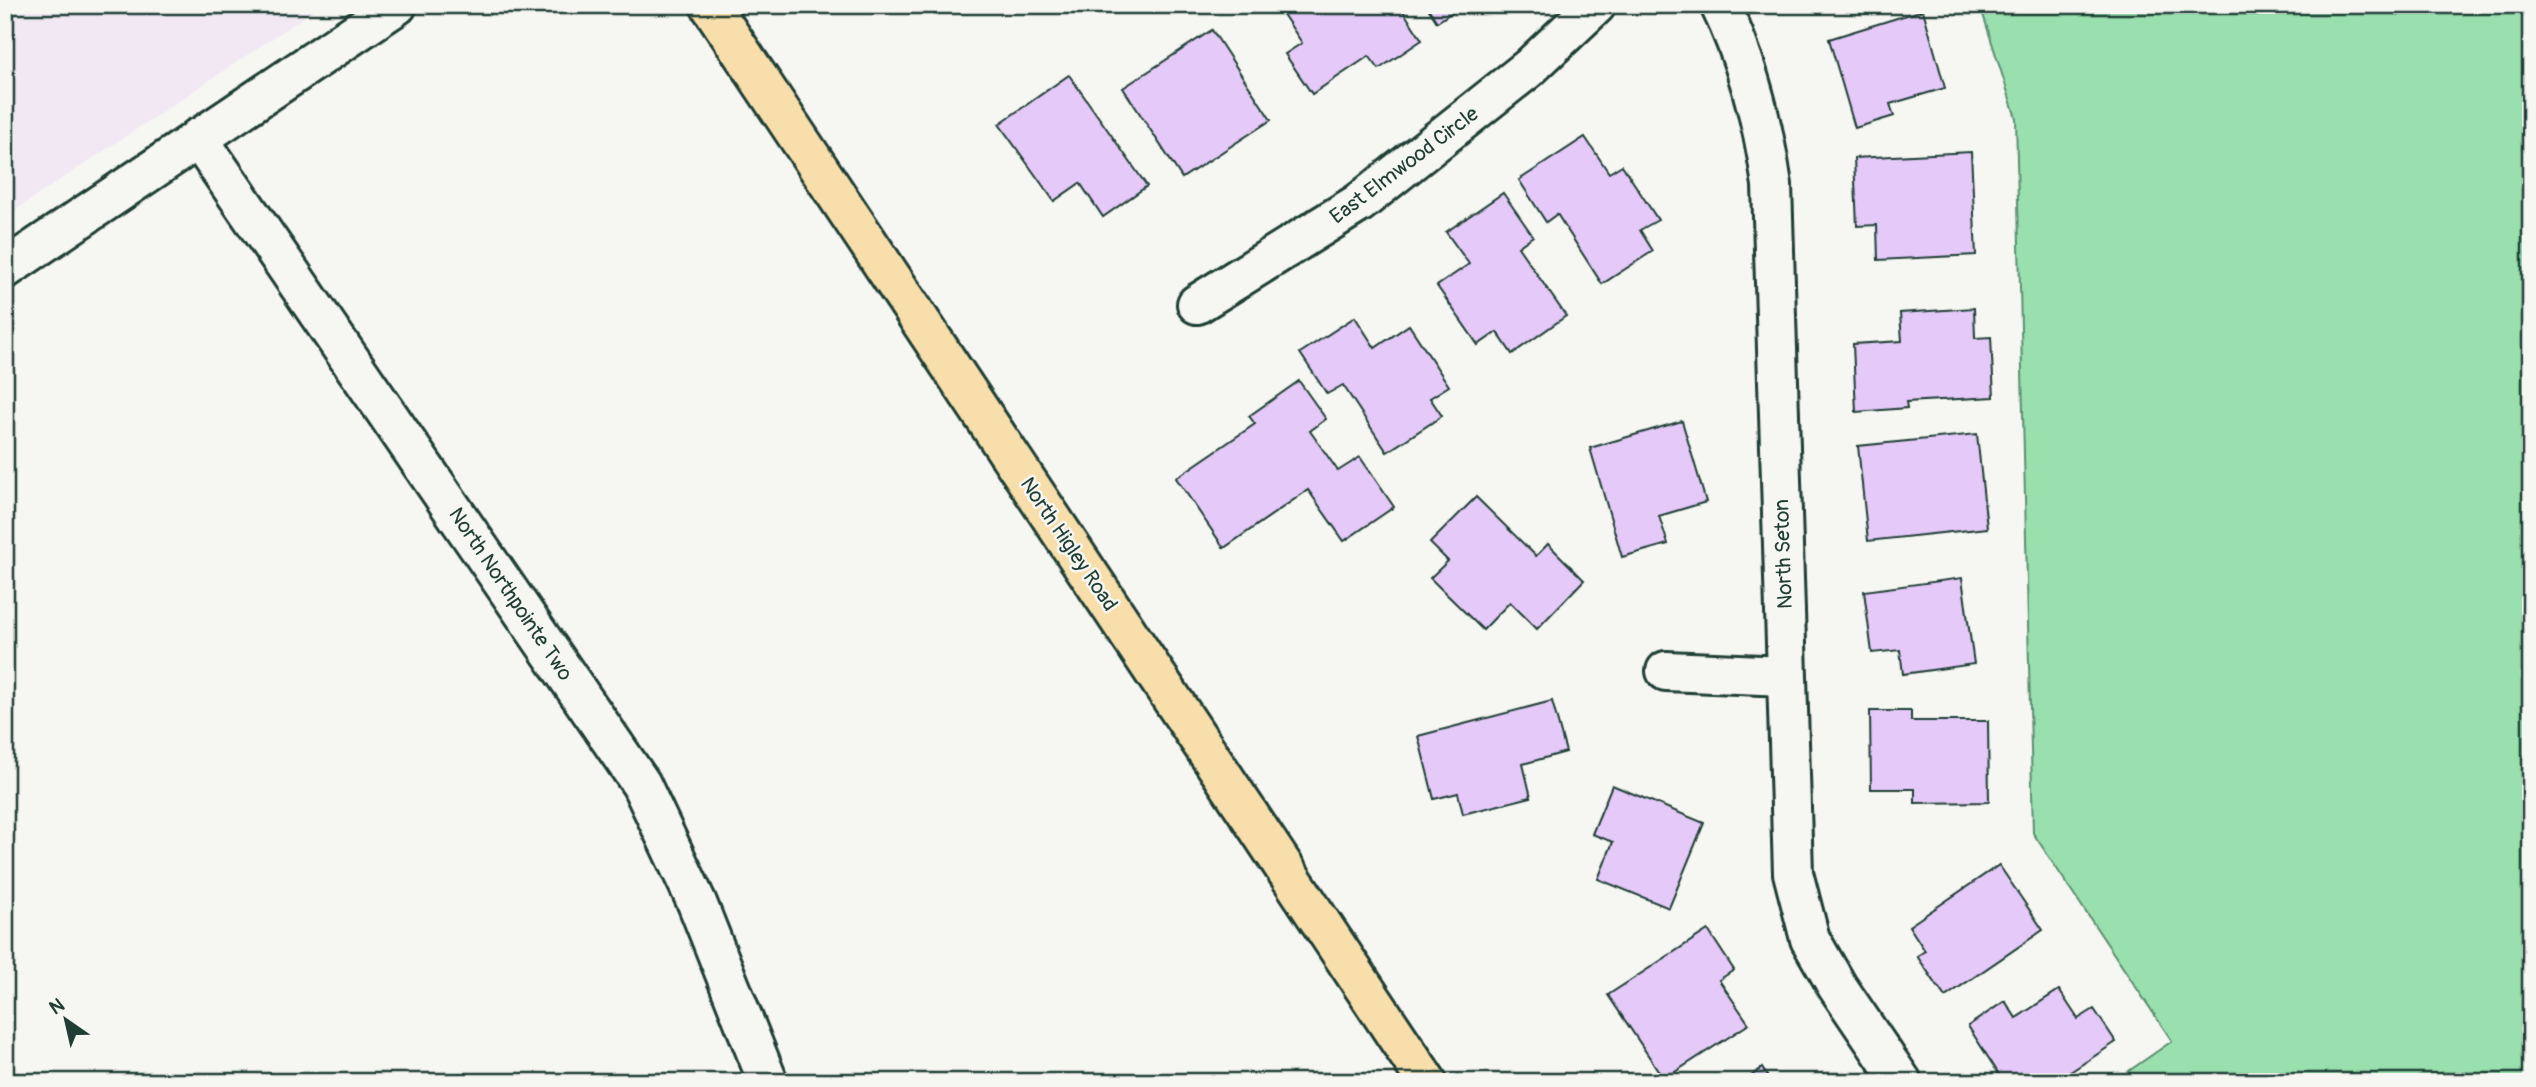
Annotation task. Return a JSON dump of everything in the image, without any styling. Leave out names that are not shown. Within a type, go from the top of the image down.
[{"type":"main road","name":"North Higley Road","points":[[710,5],[1427,1082]]},
{"type":"street","points":[[5,269],[397,5]]},
{"type":"street","name":"East Elmwood Circle","points":[[1198,304],[1359,203],[1529,68],[1596,5]]},
{"type":"street","name":"North Seton","points":[[1720,5],[1738,43],[1765,133],[1772,185],[1793,873],[1810,939],[1837,986],[1902,1082]]},
{"type":"street","name":"North Northpointe Two","points":[[198,138],[641,784],[697,903],[768,1082]]},
{"type":"street","points":[[1666,671],[1786,676]]},
{"type":"shaded area","points":[[5,5],[322,5],[5,217]]},
{"type":"green space","points":[[1980,5],[2531,5],[2531,1082],[2113,1082],[2172,1041],[2033,833],[2016,118]]},
{"type":"building","points":[[1277,5],[1399,5],[1422,40],[1379,69],[1369,56],[1312,94],[1285,54],[1302,43]]},
{"type":"building","points":[[1426,5],[1463,5],[1437,22]]},
{"type":"building","points":[[1923,10],[1945,88],[1890,104],[1894,116],[1855,128],[1829,39]]},
{"type":"building","points":[[1212,30],[1271,120],[1182,178],[1123,88]]},
{"type":"building","points":[[1069,75],[1147,186],[1103,217],[1080,183],[1054,201],[999,124]]},
{"type":"building","points":[[1585,137],[1609,173],[1622,165],[1658,220],[1640,230],[1653,251],[1602,284],[1557,214],[1546,222],[1519,180]]},
{"type":"building","points":[[1971,152],[1976,255],[1878,260],[1877,225],[1857,226],[1854,158]]},
{"type":"building","points":[[1503,193],[1533,236],[1518,247],[1566,316],[1512,354],[1497,332],[1478,345],[1437,286],[1469,264],[1446,232]]},
{"type":"building","points":[[1974,308],[1975,338],[1991,337],[1994,397],[1906,402],[1907,408],[1856,412],[1853,344],[1902,341],[1900,313]]},
{"type":"building","points":[[1355,317],[1375,348],[1409,325],[1449,386],[1430,398],[1442,416],[1387,452],[1343,385],[1327,394],[1300,353]]},
{"type":"building","points":[[1299,381],[1326,419],[1310,431],[1338,471],[1360,457],[1394,507],[1344,541],[1308,490],[1224,548],[1176,478],[1255,424],[1249,416]]},
{"type":"building","points":[[1682,421],[1706,502],[1659,516],[1668,544],[1622,557],[1590,448]]},
{"type":"building","points":[[1977,434],[1987,528],[1868,541],[1858,446]]},
{"type":"building","points":[[1476,497],[1536,556],[1548,544],[1584,580],[1537,629],[1510,602],[1483,630],[1430,578],[1448,561],[1430,543]]},
{"type":"building","points":[[1962,578],[1974,664],[1903,674],[1900,650],[1872,653],[1864,591]]},
{"type":"building","points":[[1552,701],[1566,752],[1523,764],[1531,797],[1463,814],[1458,793],[1434,799],[1418,736]]},
{"type":"building","points":[[1870,711],[1911,711],[1911,721],[1988,721],[1989,802],[1915,803],[1915,789],[1871,789]]},
{"type":"building","points":[[1612,785],[1704,823],[1669,908],[1598,879],[1613,842],[1592,834]]},
{"type":"building","points":[[1999,865],[2043,930],[1945,997],[1917,956],[1925,951],[1909,926]]},
{"type":"building","points":[[1708,930],[1734,970],[1719,980],[1749,1024],[1664,1079],[1608,995]]},
{"type":"building","points":[[2059,990],[2078,1019],[2094,1009],[2116,1042],[2055,1082],[2004,1082],[1968,1026],[2005,1001],[2016,1018]]},
{"type":"building","points":[[1762,1068],[1771,1082],[1743,1082]]}]
